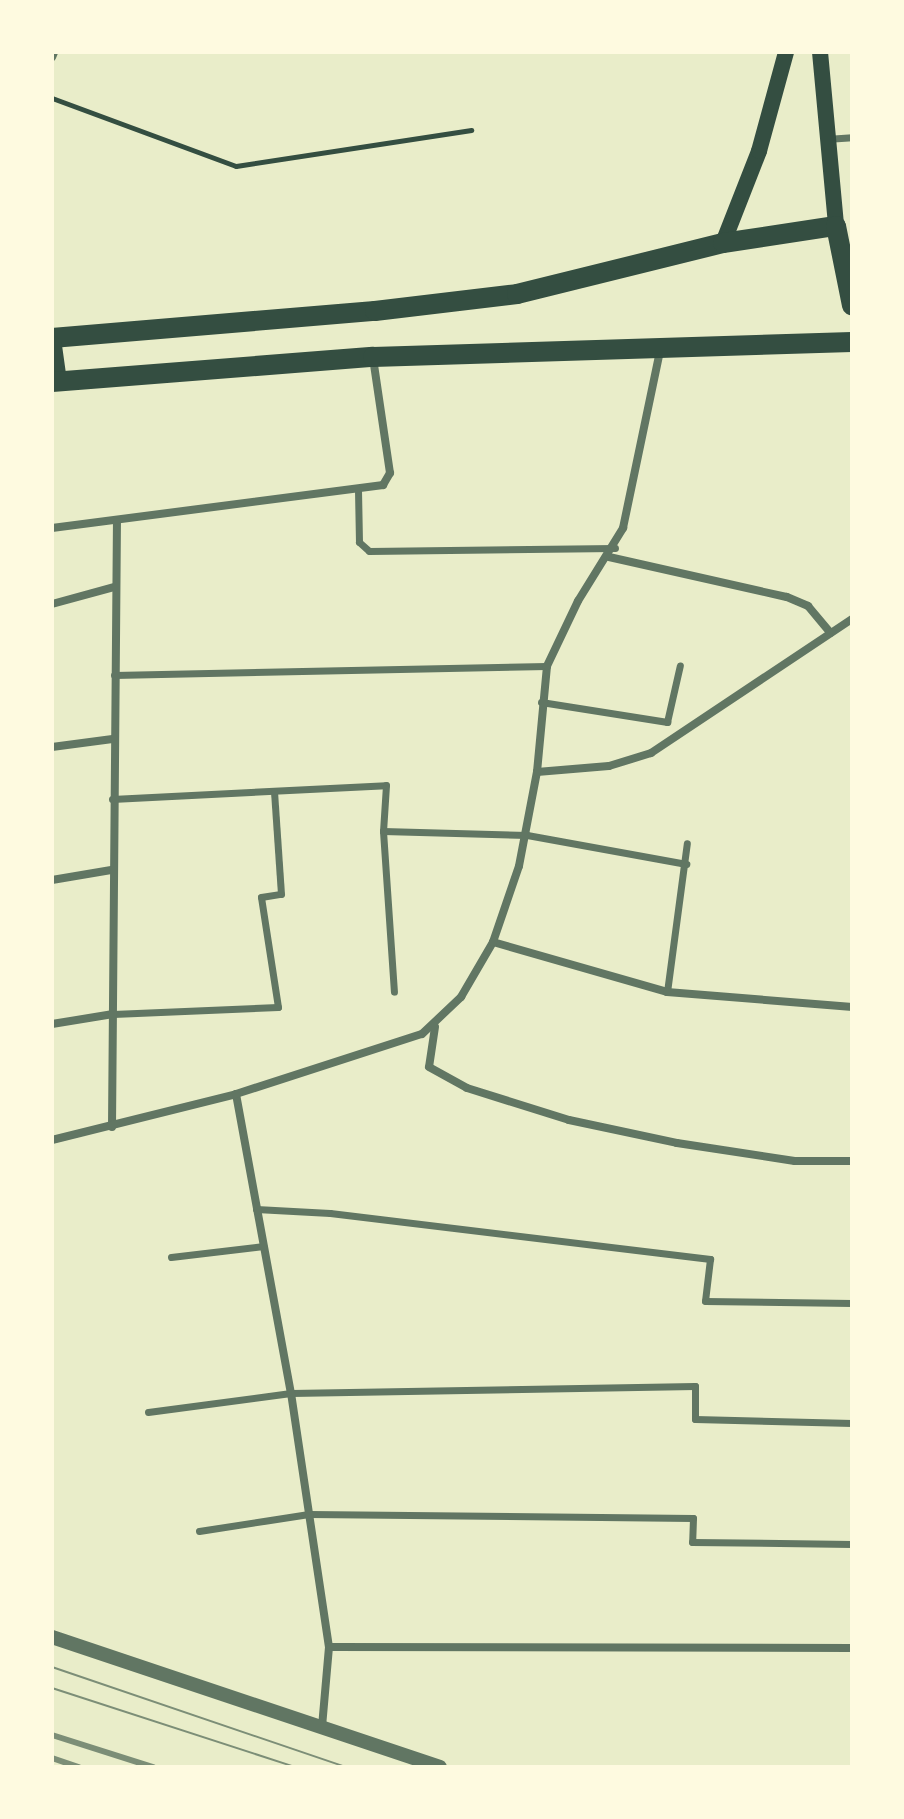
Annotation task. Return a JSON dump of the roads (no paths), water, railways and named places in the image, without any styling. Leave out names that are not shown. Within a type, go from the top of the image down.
[{"type":"main road","points":[[723,243],[759,151],[786,52]]},
{"type":"main road","points":[[820,52],[836,226],[852,305]]},
{"type":"main road","points":[[52,338],[517,294],[723,243],[836,226]]},
{"type":"main road","points":[[52,346],[55,381],[373,357],[852,342]]},
{"type":"street","points":[[826,139],[852,137]]},
{"type":"street","points":[[52,1140],[236,1094],[435,1027],[461,997],[493,942],[527,835],[537,772],[541,702],[547,666],[578,601],[615,548],[631,495],[661,346]]},
{"type":"street","points":[[52,528],[117,522],[383,485],[389,476],[373,357]]},
{"type":"street","points":[[358,490],[359,542],[369,551],[615,548]]},
{"type":"street","points":[[112,1127],[111,799],[117,522]]},
{"type":"street","points":[[609,557],[778,593],[808,606],[831,633]]},
{"type":"street","points":[[52,604],[114,587]]},
{"type":"street","points":[[537,772],[609,766],[651,753],[852,619]]},
{"type":"street","points":[[541,702],[667,722],[680,665]]},
{"type":"street","points":[[113,675],[547,666]]},
{"type":"street","points":[[52,747],[112,739]]},
{"type":"street","points":[[111,799],[386,785],[383,831],[394,992]]},
{"type":"street","points":[[52,1024],[113,1014],[278,1007],[261,897],[281,894],[274,791]]},
{"type":"street","points":[[383,831],[527,835],[686,864]]},
{"type":"street","points":[[667,992],[687,843]]},
{"type":"street","points":[[52,880],[111,870]]},
{"type":"street","points":[[493,942],[667,992],[852,1007]]},
{"type":"street","points":[[435,1027],[429,1067],[467,1088],[569,1120],[677,1143],[795,1161],[852,1161]]},
{"type":"street","points":[[236,1094],[291,1393],[329,1647],[322,1727]]},
{"type":"street","points":[[256,1209],[330,1213],[710,1259],[705,1301],[852,1303]]},
{"type":"street","points":[[171,1257],[263,1246]]},
{"type":"street","points":[[148,1412],[291,1393],[695,1386],[695,1419],[852,1423]]},
{"type":"street","points":[[199,1531],[309,1514],[693,1518],[692,1542],[852,1544]]},
{"type":"street","points":[[52,1637],[440,1767]]},
{"type":"street","points":[[329,1647],[852,1648]]},
{"type":"tram line","points":[[52,1667],[345,1767]]},
{"type":"tram line","points":[[52,1688],[295,1767]]},
{"type":"railway","points":[[52,1735],[153,1767]]},
{"type":"railway","points":[[52,1758],[78,1767]]}]
